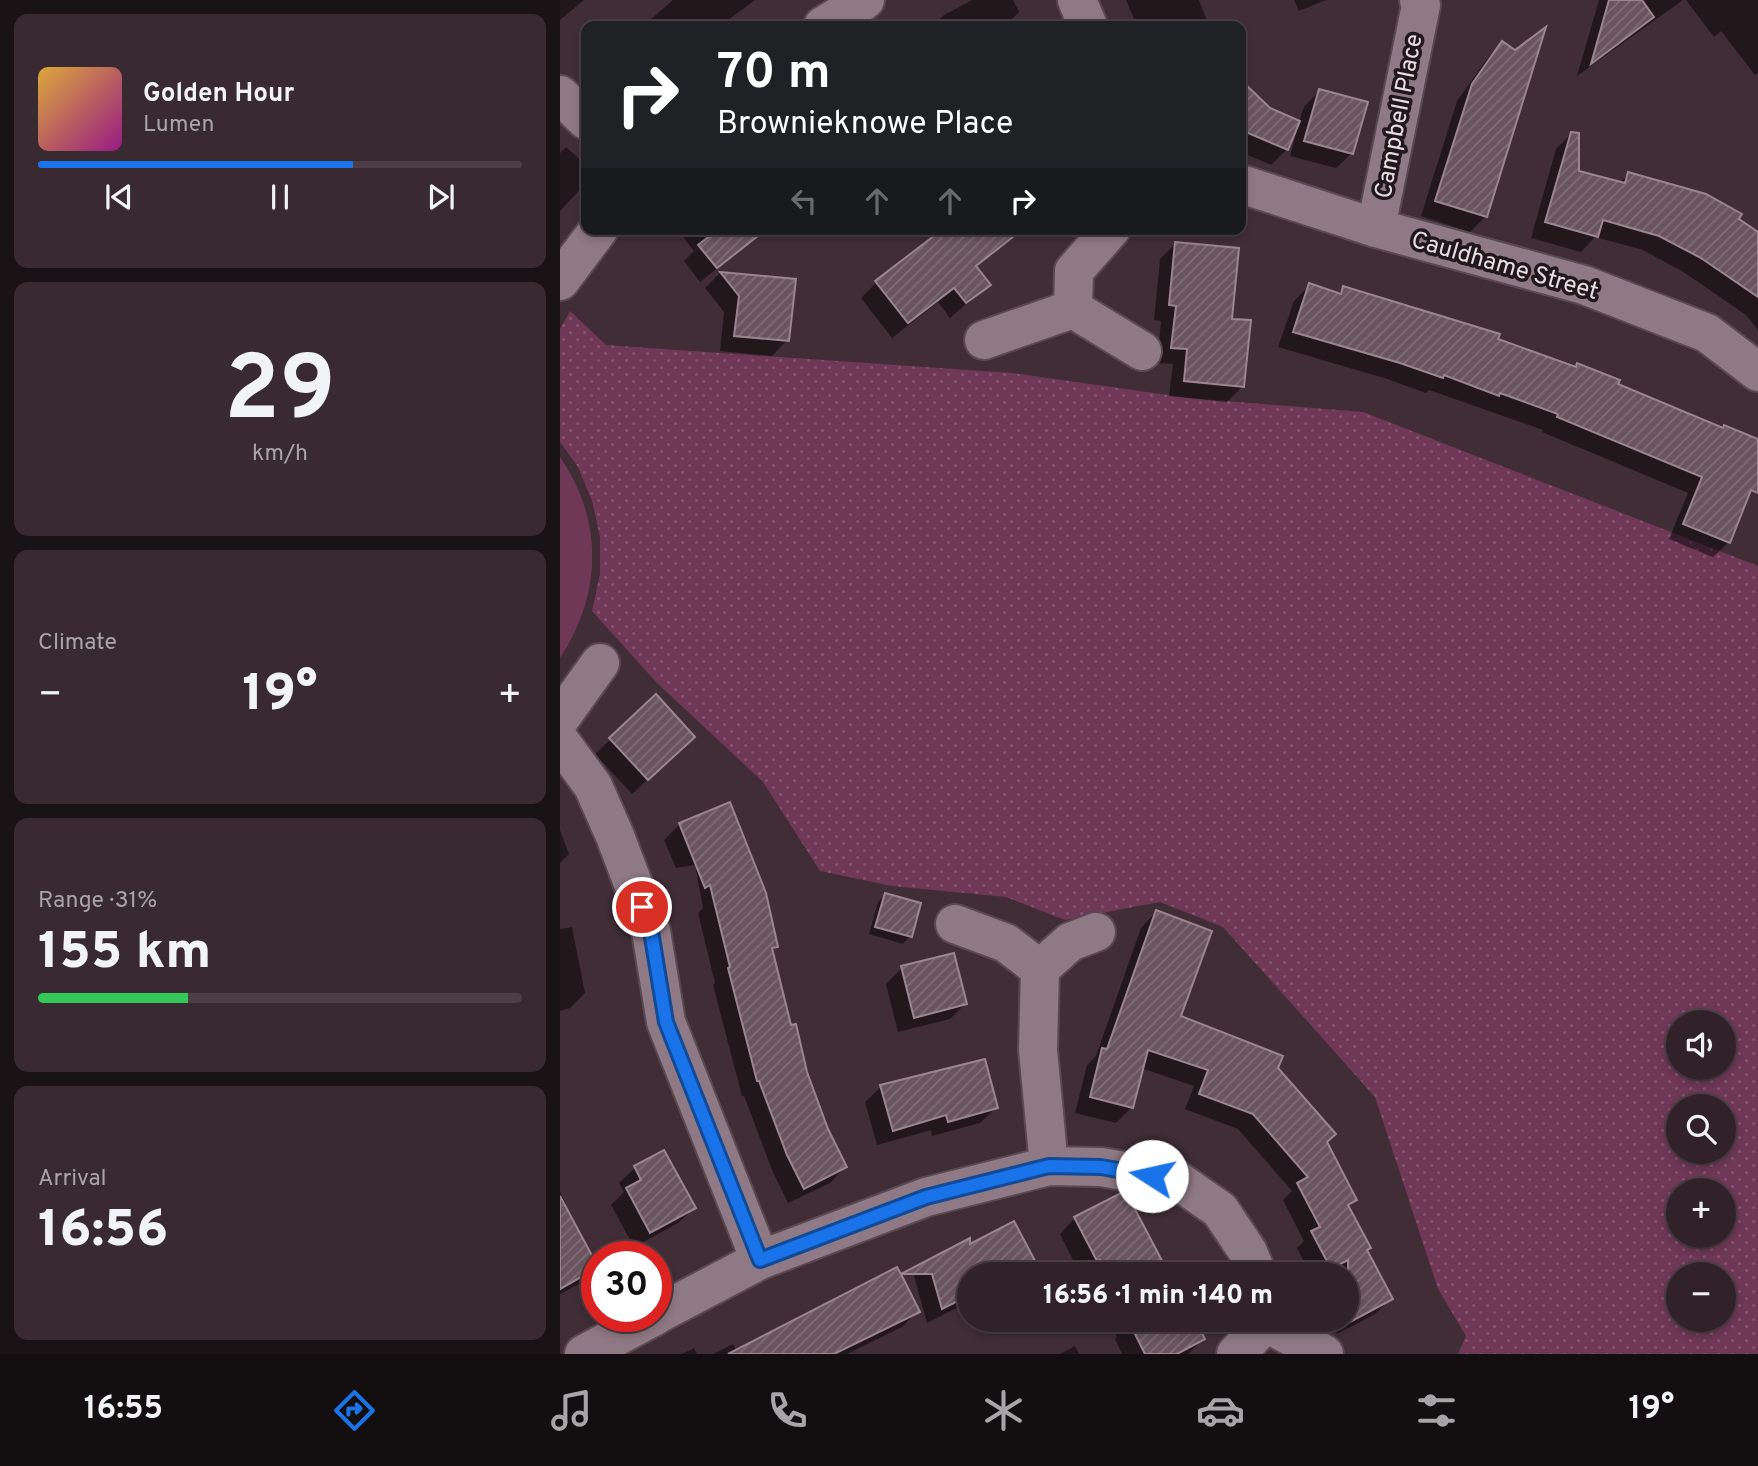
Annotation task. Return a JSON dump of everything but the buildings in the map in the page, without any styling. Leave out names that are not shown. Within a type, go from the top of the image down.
[{"type":"street","points":[[831,21],[865,0]]},
{"type":"street","points":[[1077,0],[1086,21]]},
{"type":"street","name":"Campbell Place","points":[[1376,228],[1424,2]]},
{"type":"street","points":[[560,95],[581,115]]},
{"type":"street","name":"Cauldhame Street","points":[[1246,186],[1376,228],[1584,285],[1707,333],[1758,372]]},
{"type":"street","points":[[560,281],[594,235]]},
{"type":"street","points":[[1073,309],[1074,271],[1106,235]]},
{"type":"street","points":[[984,340],[1073,309]]},
{"type":"street","points":[[1073,309],[1142,351]]},
{"type":"street","points":[[560,719],[600,663]]},
{"type":"street","points":[[560,741],[593,786],[615,836],[651,931],[666,1022],[760,1260]]},
{"type":"street","points":[[956,924],[1006,943],[1040,970]]},
{"type":"street","points":[[1049,1166],[1038,1050],[1040,970],[1070,942],[1096,932]]},
{"type":"street","points":[[672,1307],[760,1260],[926,1197],[1049,1166],[1101,1167],[1177,1180],[1220,1210],[1253,1262]]},
{"type":"street","points":[[584,1354],[626,1332]]},
{"type":"street","points":[[1236,1354],[1256,1332]]},
{"type":"street","points":[[1285,1332],[1324,1354]]},
{"type":"shaded area","points":[[570,311],[606,345],[1012,373],[1189,398],[1363,412],[1758,566],[1758,1354],[1458,1354],[1466,1336],[1438,1289],[1375,1097],[1223,927],[1160,902],[1065,920],[1006,897],[892,886],[820,871],[763,782],[657,683],[592,611],[600,574],[600,537],[592,501],[578,467],[560,442],[560,329]]},
{"type":"shaded area","points":[[560,457],[584,506],[592,558],[584,609],[560,658]]},
{"type":"route","points":[[642,907],[651,931],[666,1022],[760,1260],[926,1197],[1049,1166],[1101,1167],[1152,1176]]}]
